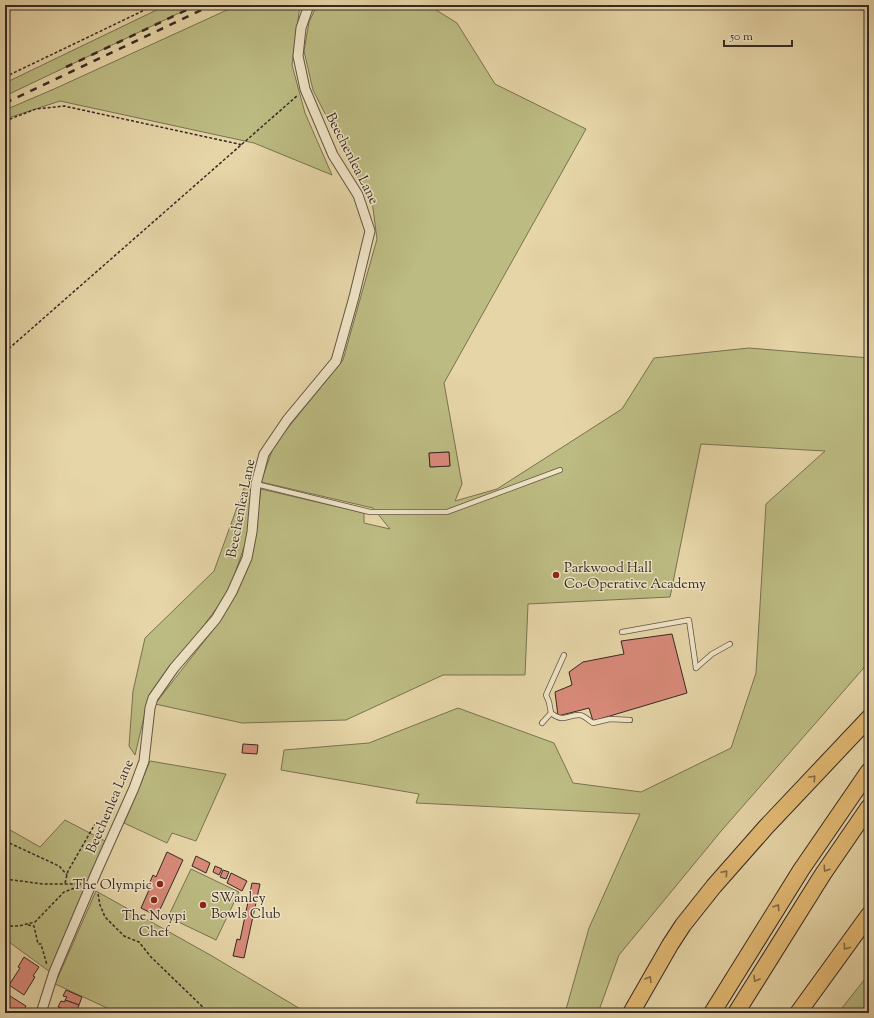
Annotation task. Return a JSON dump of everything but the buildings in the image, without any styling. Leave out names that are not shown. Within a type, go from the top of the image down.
[{"type":"highway","points":[[631,1013],[670,945],[706,896],[766,827],[869,718]]},
{"type":"highway","points":[[712,1013],[796,876],[869,771]]},
{"type":"highway","points":[[736,1013],[823,874],[869,807]]},
{"type":"highway","points":[[798,1013],[869,915]]},
{"type":"street","name":"Beechenlea Lane","points":[[41,1013],[53,975],[134,788],[144,761],[150,708],[153,698],[174,668],[216,619],[232,592],[246,558],[252,532],[256,484],[264,454],[287,420],[336,361],[354,297],[370,230],[358,195],[333,155],[305,89],[298,56],[301,28],[309,5]]},
{"type":"lane","points":[[256,484],[370,512],[447,512],[560,470]]},
{"type":"lane","points":[[622,632],[689,620],[696,668],[712,654],[730,644]]},
{"type":"lane","points":[[551,713],[546,695],[564,655]]},
{"type":"lane","points":[[551,713],[560,718],[578,715],[584,716],[593,723],[610,719],[630,720]]},
{"type":"lane","points":[[542,723],[551,713]]},
{"type":"path","points":[[5,77],[155,5]]},
{"type":"path","points":[[835,5],[869,11]]},
{"type":"path","points":[[5,352],[243,145],[305,89]]},
{"type":"path","points":[[5,120],[36,109],[64,106],[243,145]]},
{"type":"path","points":[[65,883],[67,874],[95,824]]},
{"type":"path","points":[[5,841],[59,866],[67,874]]},
{"type":"path","points":[[5,879],[44,884],[65,883],[83,885],[64,892],[35,922],[28,925]]},
{"type":"path","points":[[89,890],[98,893],[100,905],[105,917],[124,936],[139,942],[151,957],[209,1013]]},
{"type":"path","points":[[35,922],[34,926],[38,944],[41,944],[46,958],[46,963],[53,975]]},
{"type":"path","points":[[5,926],[34,926]]},
{"type":"shaded area","points":[[167,5],[196,5],[5,96],[5,83]]},
{"type":"shaded area","points":[[238,5],[300,5],[292,65],[305,113],[332,175],[254,143],[60,101],[5,119],[5,110]]},
{"type":"shaded area","name":"Parkwood Hall Co-Operative Academy","points":[[317,5],[428,5],[457,23],[495,84],[586,129],[444,383],[462,484],[455,501],[497,489],[622,409],[654,358],[749,348],[869,358],[869,662],[722,830],[619,955],[598,1013],[565,1013],[589,928],[640,814],[416,803],[419,794],[281,770],[284,750],[369,743],[458,708],[554,743],[573,783],[641,792],[731,748],[756,673],[766,504],[825,451],[701,444],[670,597],[528,604],[525,675],[443,675],[346,720],[242,723],[155,704],[220,621],[250,557],[261,489],[364,513],[364,523],[390,529],[373,508],[261,482],[274,445],[343,360],[377,239],[372,201],[355,173],[313,90],[304,51],[309,22]],"holes":[[[449,452],[450,466],[430,467],[429,453]]]},
{"type":"shaded area","points":[[252,486],[248,536],[228,593],[148,700],[135,755],[129,746],[133,691],[145,638],[214,571],[244,488]]},
{"type":"shaded area","points":[[150,761],[226,774],[196,841],[172,833],[167,843],[124,823]]},
{"type":"shaded area","points":[[65,820],[105,841],[50,972],[5,939],[5,827],[40,847]]},
{"type":"shaded area","name":"SWanley Bowls Club","points":[[191,869],[239,892],[216,940],[168,917]]},
{"type":"shaded area","points":[[96,891],[212,956],[307,1013],[118,1013],[55,984]]},
{"type":"shaded area","points":[[869,974],[869,1013],[838,1013]]},
{"type":"railway","points":[[66,67],[197,5]]},
{"type":"railway","points":[[5,103],[212,5]]},
{"type":"place","name":"Parkwood Hall Co-Operative Academy","points":[[556,575]]},
{"type":"place","name":"The Olympic","points":[[160,884]]},
{"type":"place","name":"The Noypi Chef","points":[[154,900]]},
{"type":"place","name":"SWanley Bowls Club","points":[[203,905]]}]
